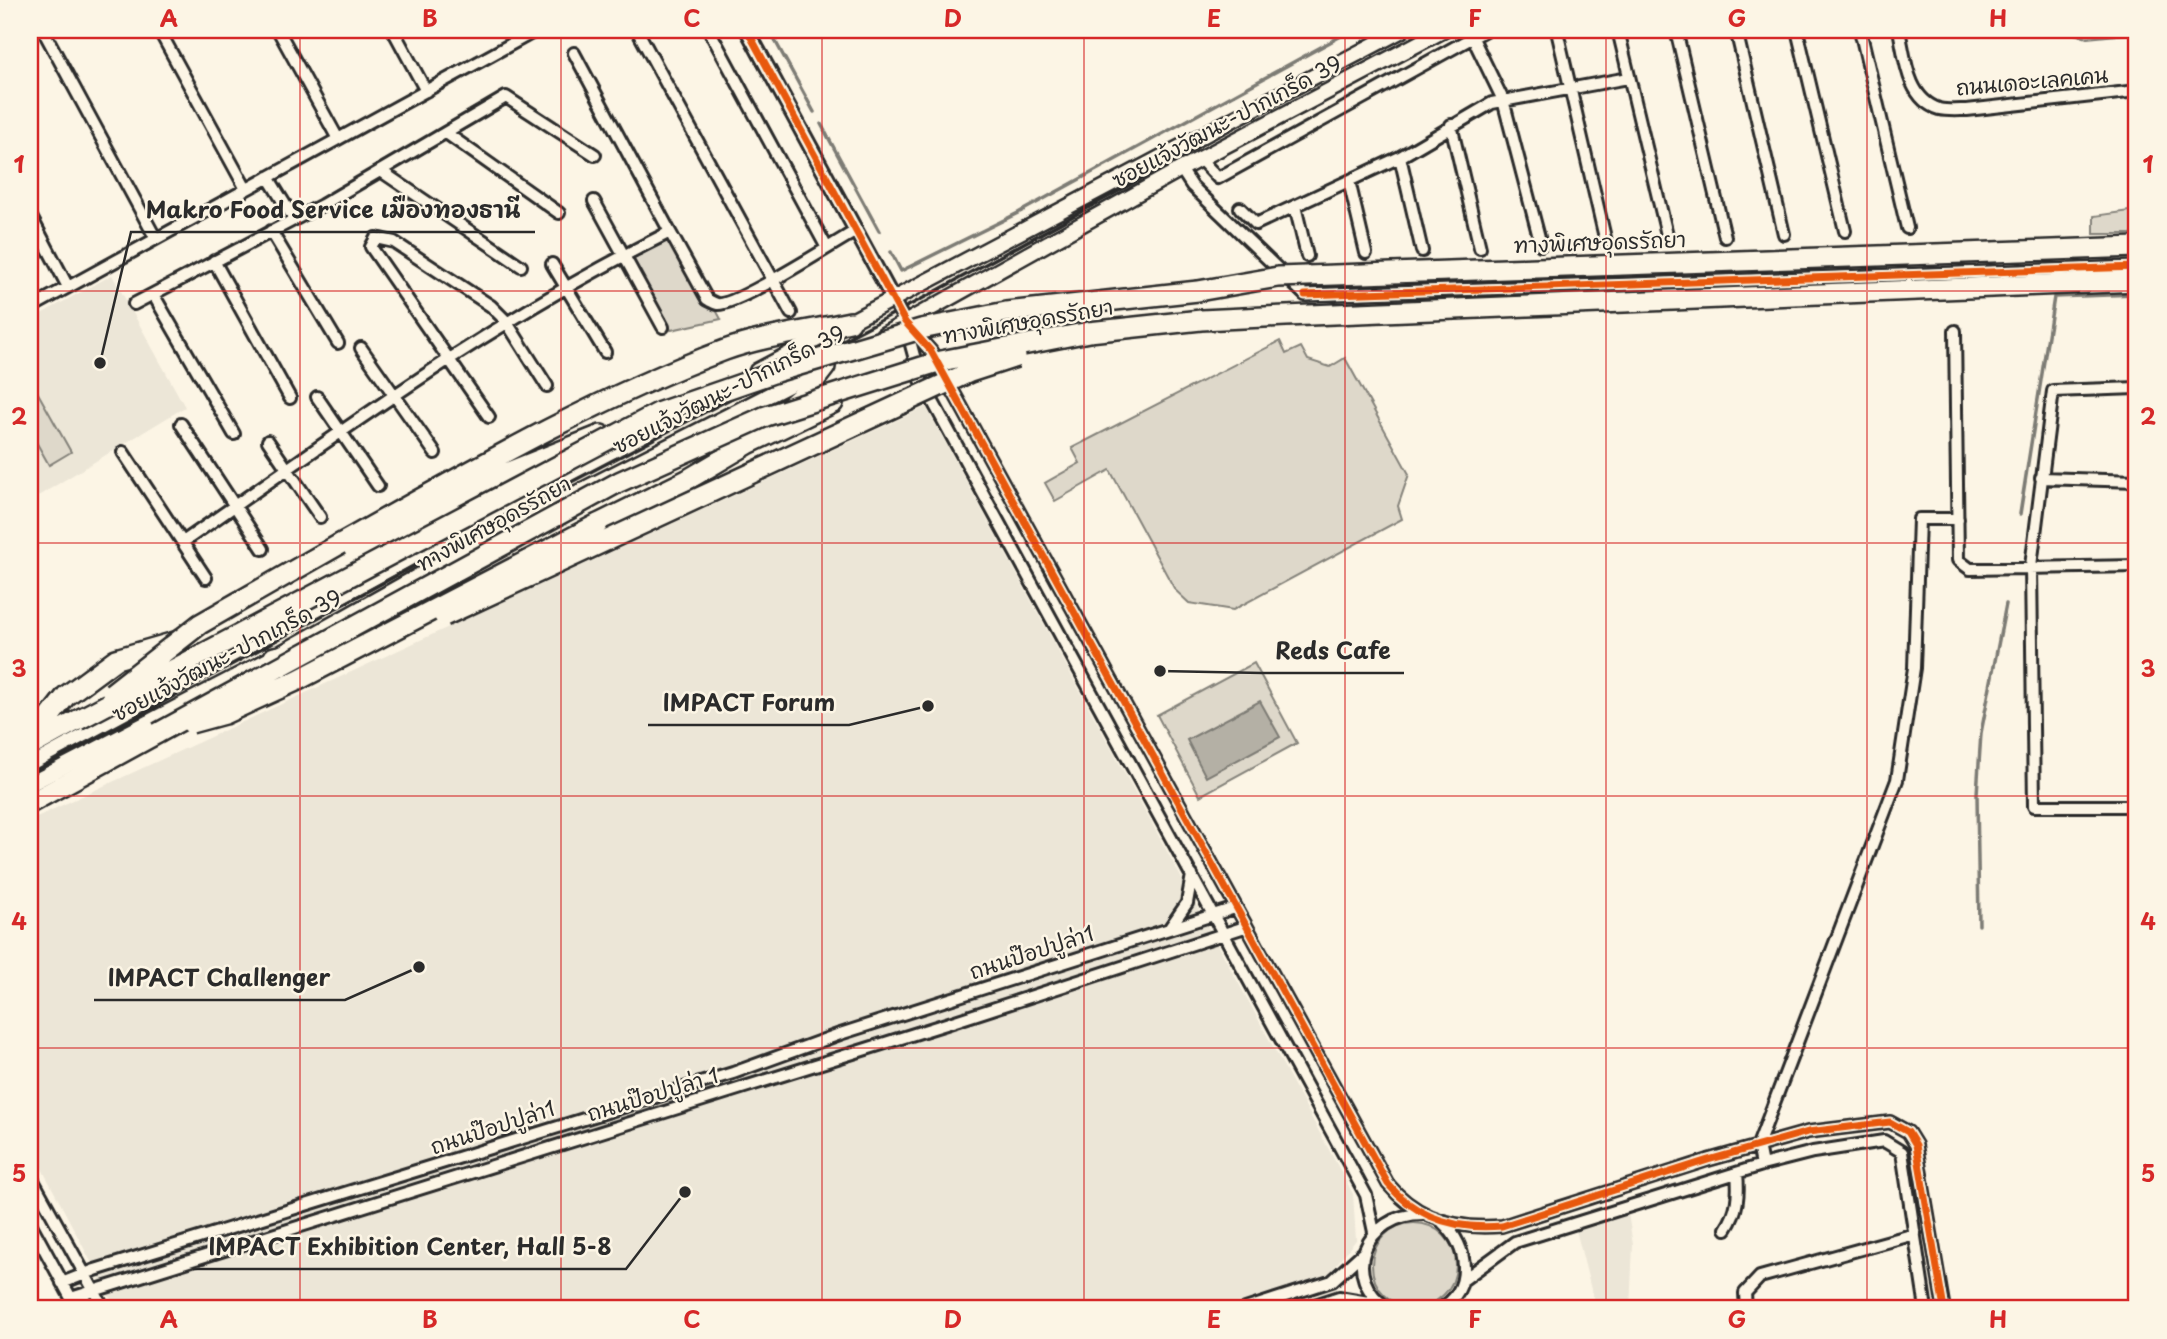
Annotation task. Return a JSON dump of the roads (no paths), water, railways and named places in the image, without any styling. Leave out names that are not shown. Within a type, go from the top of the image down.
[{"type":"highway","name":"ทางพิเศษอุดรรัถยา","points":[[30,744],[660,412],[776,372],[921,329],[1006,312],[1198,291],[1278,277],[2137,247]]},
{"type":"highway","name":"ทางพิเศษอุดรรัถยา","points":[[30,803],[619,482],[766,416],[860,384],[941,361],[1090,331],[1201,320],[2137,281]]},
{"type":"highway","points":[[78,720],[200,624],[474,469],[627,391],[728,349],[850,322]]},
{"type":"highway","points":[[274,657],[408,633],[970,372],[1090,331]]},
{"type":"highway","points":[[748,444],[804,394],[825,367]]},
{"type":"highway","points":[[158,733],[224,714],[298,680],[687,480],[809,412],[867,390],[920,378]]},
{"type":"highway","points":[[30,744],[66,696],[116,659],[213,631],[481,484],[660,412]]},
{"type":"main road","name":"ซอยแจ้งวัฒนะ-ปากเกร็ด 39","points":[[30,766],[501,507],[1402,30]]},
{"type":"main road","name":"ซอยแจ้งวัฒนะ-ปากเกร็ด 39","points":[[30,784],[274,657],[499,532],[825,367],[1181,169],[1444,30]]},
{"type":"street","points":[[43,30],[156,239]]},
{"type":"street","points":[[159,30],[246,189]]},
{"type":"street","points":[[278,30],[338,139]]},
{"type":"street","points":[[393,30],[426,90]]},
{"type":"street","points":[[509,30],[515,41]]},
{"type":"street","points":[[30,308],[537,30]]},
{"type":"street","points":[[637,30],[791,313]]},
{"type":"street","points":[[709,30],[827,248]]},
{"type":"street","points":[[747,30],[905,322],[920,378],[1366,1195],[1374,1232]]},
{"type":"street","points":[[1200,159],[1218,178],[1471,34],[1486,30]]},
{"type":"street","points":[[1618,30],[1668,239]]},
{"type":"street","points":[[1676,30],[1725,237]]},
{"type":"street","points":[[1736,30],[1784,234]]},
{"type":"street","points":[[1797,30],[1845,231]]},
{"type":"street","points":[[1860,30],[1907,228]]},
{"type":"street","name":"ถนนเดอะเลคเคน","points":[[1899,30],[1913,85],[1922,99],[1940,109],[1967,110],[2137,91]]},
{"type":"street","points":[[1557,32],[1606,242]]},
{"type":"street","points":[[1471,34],[1503,100],[1541,245]]},
{"type":"street","points":[[574,53],[707,299],[716,304],[727,303],[856,231]]},
{"type":"street","points":[[1240,208],[1256,224],[1400,157],[1451,125],[1503,100],[1628,78]]},
{"type":"street","points":[[134,304],[382,172],[506,97],[595,155]]},
{"type":"street","points":[[1451,125],[1480,248]]},
{"type":"street","points":[[446,133],[559,214]]},
{"type":"street","points":[[1400,157],[1422,251]]},
{"type":"street","points":[[1181,169],[1192,186],[1305,295],[2137,267]]},
{"type":"street","points":[[382,172],[521,266]]},
{"type":"street","points":[[268,177],[294,219]]},
{"type":"street","points":[[1349,181],[1366,253]]},
{"type":"street","points":[[594,201],[663,327]]},
{"type":"street","points":[[1295,206],[1307,256]]},
{"type":"street","points":[[30,215],[68,287]]},
{"type":"street","points":[[271,231],[338,343]]},
{"type":"street","points":[[183,542],[339,430],[447,358],[566,287],[670,232]]},
{"type":"street","points":[[489,417],[371,247],[376,238],[394,242],[491,306],[506,321],[547,386]]},
{"type":"street","points":[[214,261],[290,398]]},
{"type":"street","points":[[552,264],[605,352]]},
{"type":"street","points":[[153,294],[234,434]]},
{"type":"street","points":[[905,322],[931,351],[1234,908],[1388,1184],[1399,1197],[1423,1214],[1441,1221],[1477,1228],[1502,1226],[1758,1145],[1808,1132],[1890,1122],[1908,1132],[1916,1145],[1944,1309]]},
{"type":"street","points":[[1955,331],[1958,560],[1970,569],[2137,566]]},
{"type":"street","points":[[361,348],[435,453]]},
{"type":"street","points":[[2137,388],[2053,391],[2031,566],[2034,806],[2137,806]]},
{"type":"street","points":[[317,397],[378,486]]},
{"type":"street","points":[[181,424],[263,549]]},
{"type":"street","points":[[268,441],[320,517]]},
{"type":"street","points":[[123,452],[206,578]]},
{"type":"street","points":[[2041,478],[2137,481]]},
{"type":"street","points":[[1762,1165],[1758,1145],[1897,780],[1914,668],[1919,519],[1958,519]]},
{"type":"street","points":[[1169,930],[1187,903],[1192,875]]},
{"type":"street","name":"ถนนป๊อปปูล่า1","points":[[62,1283],[84,1273],[733,1073],[840,1034],[1234,908]]},
{"type":"street","name":"ถนนป๊อปปูล่า 1","points":[[71,1298],[1225,936],[1245,927]]},
{"type":"street","points":[[1894,1145],[1908,1132]]},
{"type":"street","points":[[1463,1280],[1515,1242],[1762,1165],[1814,1152],[1884,1141],[1902,1152],[1926,1309]]},
{"type":"street","points":[[1726,1229],[1737,1202],[1737,1173]]},
{"type":"street","points":[[30,1175],[104,1309]]},
{"type":"street","points":[[1598,1196],[1604,1214]]},
{"type":"street","points":[[1245,1309],[1332,1281],[1364,1252],[1374,1232],[1388,1221],[1404,1214],[1423,1214]]},
{"type":"street","points":[[1441,1221],[1455,1234],[1465,1263],[1463,1280],[1456,1295],[1442,1309]]},
{"type":"street","points":[[30,1223],[77,1309]]},
{"type":"street","points":[[1746,1309],[1745,1293],[1760,1277],[1915,1234]]},
{"type":"street","points":[[1364,1252],[1363,1270],[1368,1289],[1384,1306]]},
{"type":"street","points":[[1302,1309],[1339,1297],[1384,1306]]},
{"type":"waterway","points":[[891,252],[901,271],[1018,213],[1352,30]]},
{"type":"waterway","points":[[772,35],[814,112]]},
{"type":"waterway","points":[[821,124],[879,231]]},
{"type":"waterway","points":[[2020,514],[2054,297],[2137,294]]},
{"type":"waterway","points":[[1979,925],[1977,794],[1981,733],[2006,604]]},
{"type":"railway","points":[[30,773],[533,502],[931,294],[1197,148]]},
{"type":"place","name":"Makro Food Service เมืองทองธานี","points":[[100,363]]},
{"type":"place","name":"Reds Cafe","points":[[1160,671]]},
{"type":"place","name":"IMPACT Forum","points":[[928,706]]},
{"type":"place","name":"IMPACT Challenger","points":[[419,967]]},
{"type":"place","name":"IMPACT Exhibition Center, Hall 5-8","points":[[685,1192]]}]
